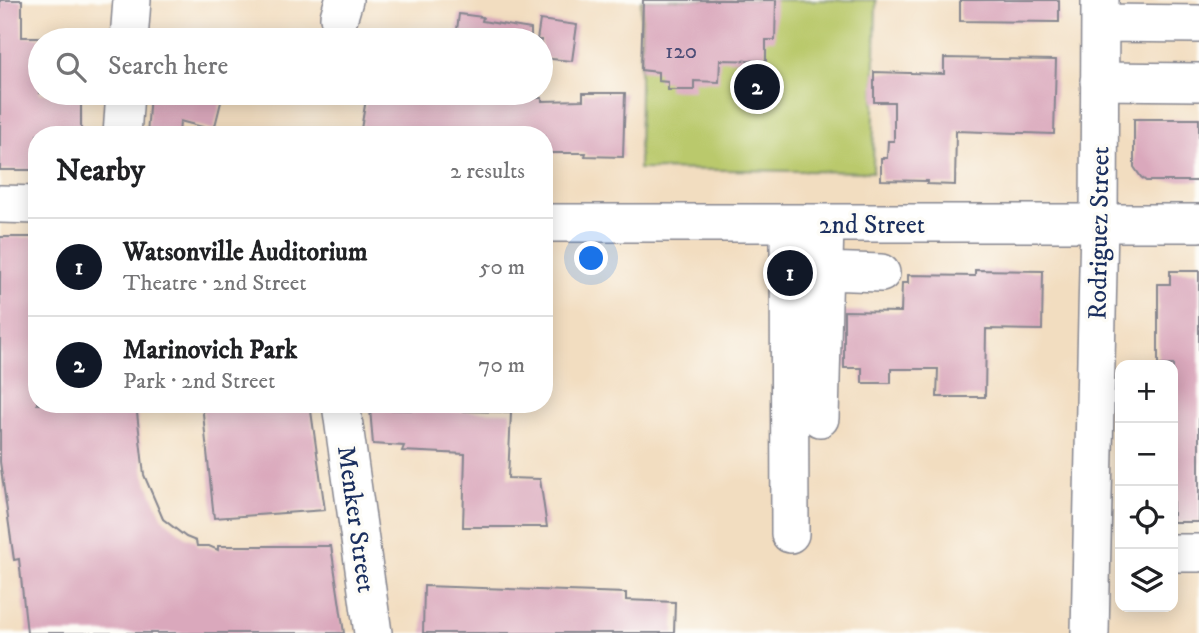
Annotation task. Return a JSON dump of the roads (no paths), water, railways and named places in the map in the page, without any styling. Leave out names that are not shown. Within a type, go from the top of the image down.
[{"type":"street","points":[[130,28],[132,0]]},
{"type":"street","points":[[1100,11],[1199,24]]},
{"type":"street","name":"Rodriguez Street","points":[[1090,633],[1106,552],[1099,224],[1100,11]]},
{"type":"street","points":[[1099,80],[1199,82]]},
{"type":"street","points":[[123,126],[124,105]]},
{"type":"street","points":[[0,204],[28,205]]},
{"type":"street","name":"2nd Street","points":[[553,223],[1199,223]]},
{"type":"street","points":[[789,224],[790,534]]},
{"type":"street","points":[[820,418],[825,224]]},
{"type":"street","points":[[824,271],[881,273]]},
{"type":"street","name":"Menker Street","points":[[342,413],[373,633]]},
{"type":"street","points":[[1178,552],[1199,552]]},
{"type":"place","name":"Marinovich Park","points":[[757,87]]},
{"type":"place","name":"Watsonville Auditorium","points":[[790,273]]}]
